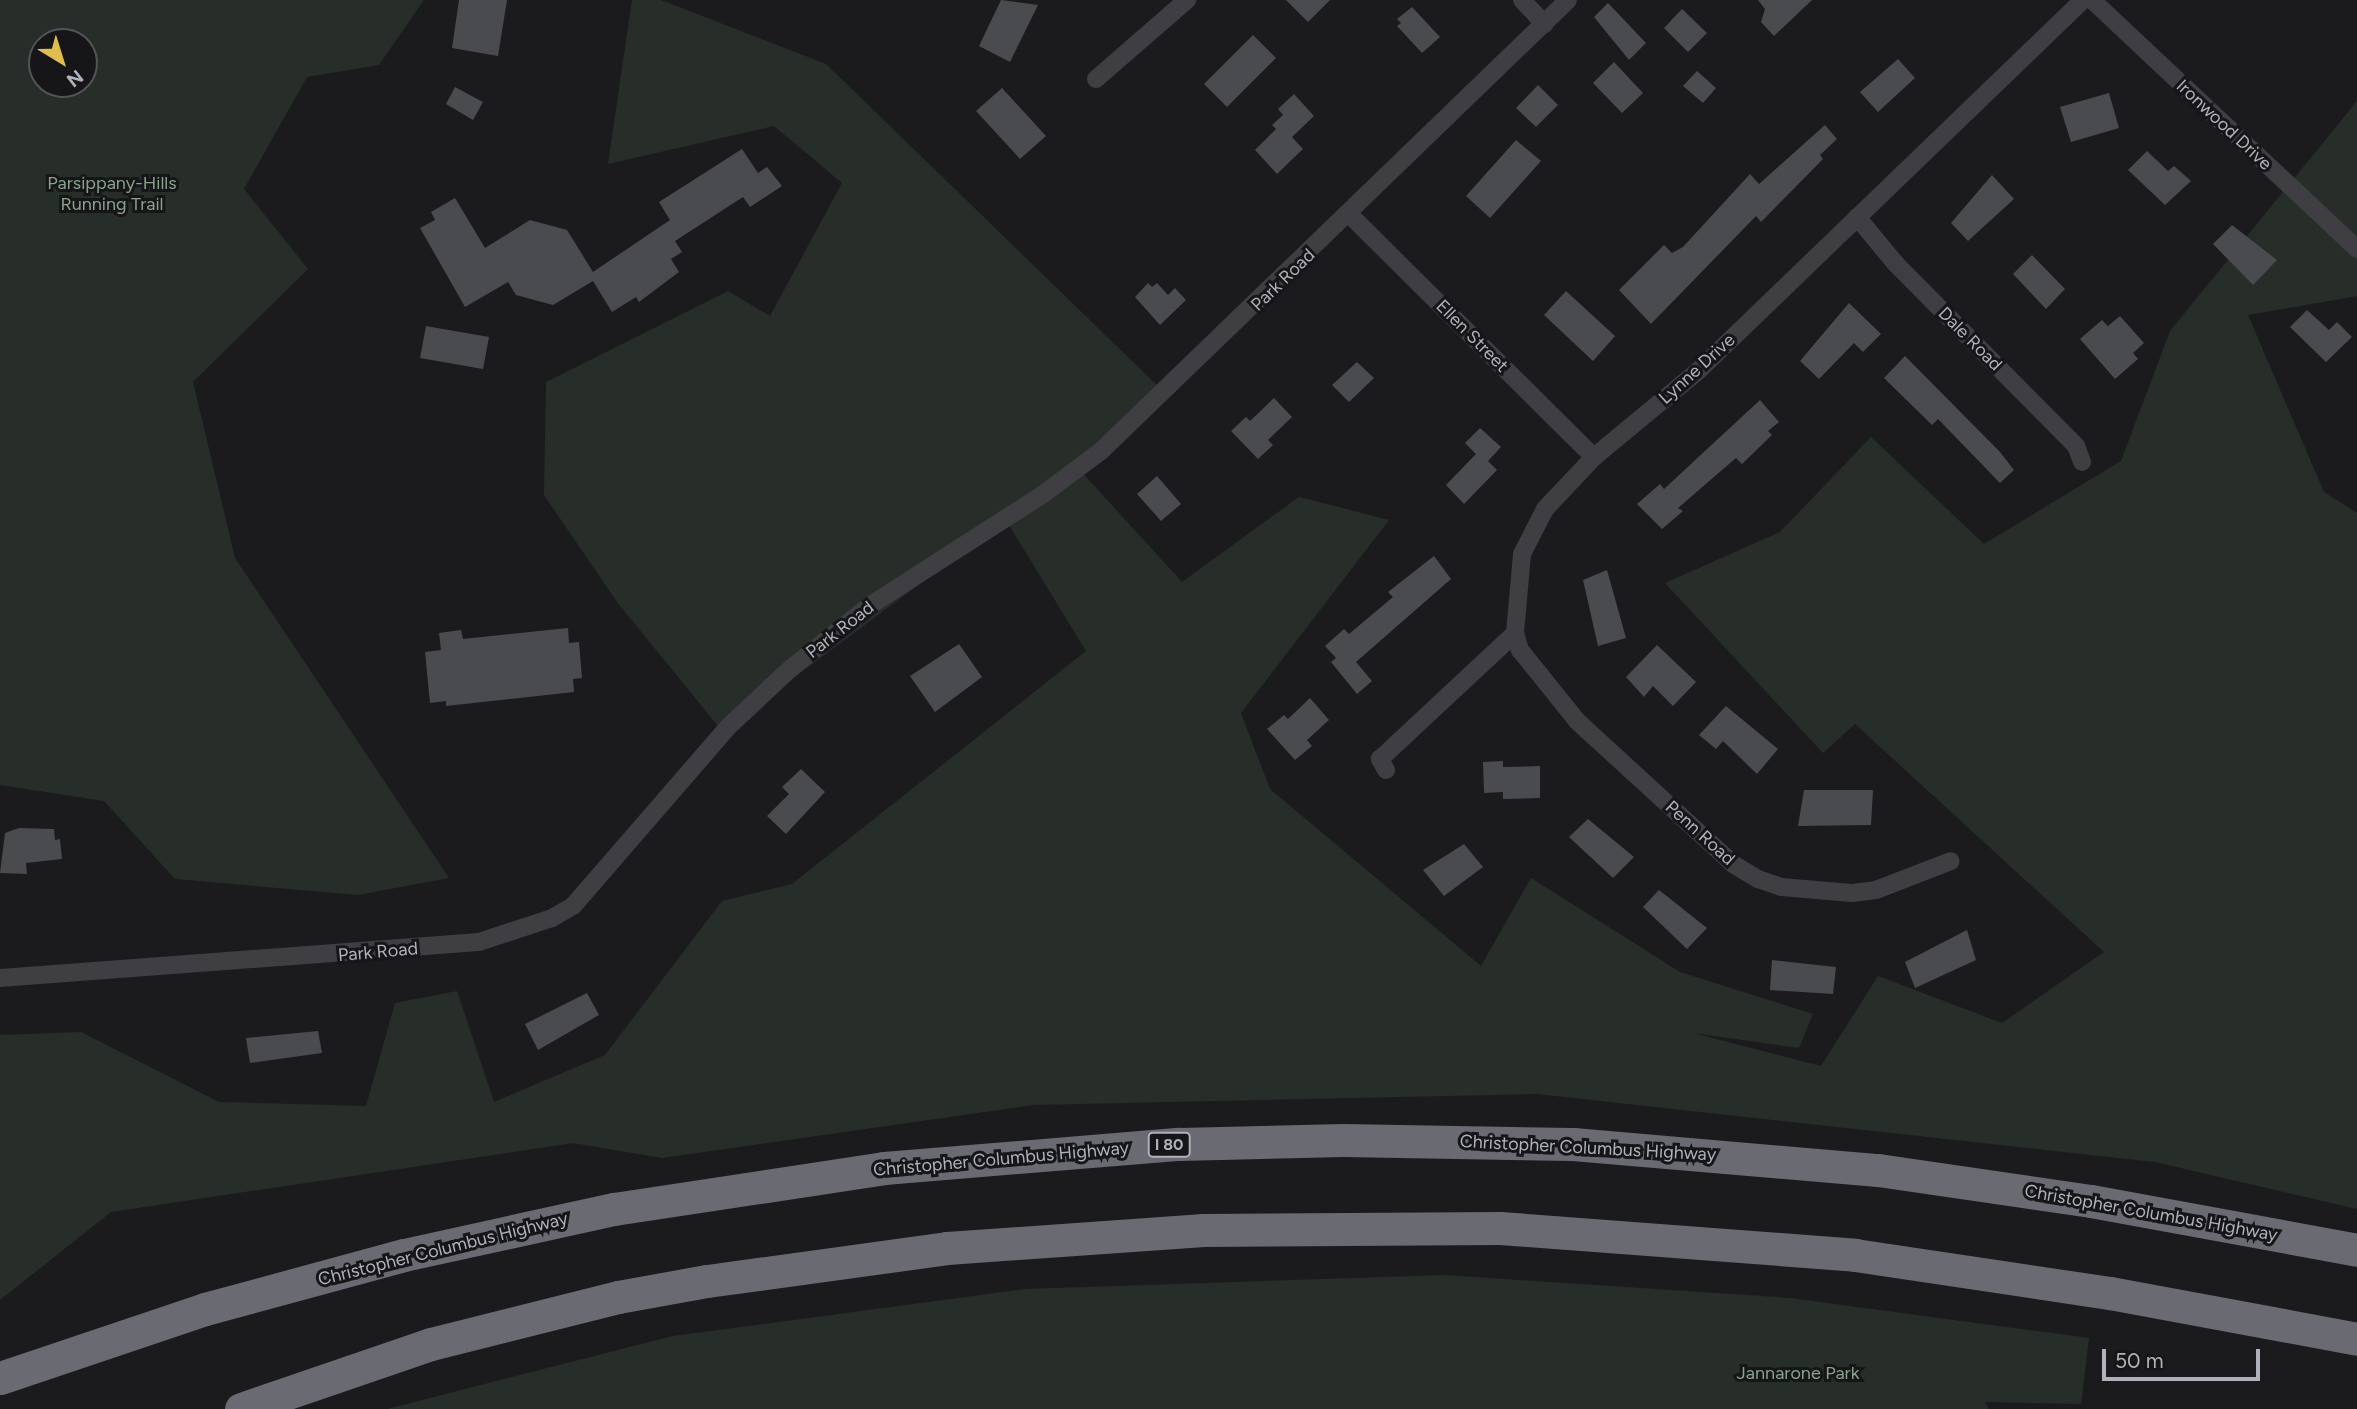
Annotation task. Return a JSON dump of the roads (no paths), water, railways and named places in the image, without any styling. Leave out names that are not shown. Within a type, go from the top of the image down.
[{"type":"highway","name":"Christopher Columbus Highway","points":[[0,1378],[218,1306],[416,1252],[614,1209],[884,1168],[1179,1144],[1343,1140],[1573,1144],[1878,1170],[2091,1201],[2357,1250]]},
{"type":"highway","points":[[241,1409],[430,1344],[694,1283],[947,1248],[1203,1230],[1500,1228],[1788,1249],[1977,1271],[2357,1339]]},
{"type":"street","points":[[1096,79],[1187,0]]},
{"type":"street","points":[[1522,0],[1544,24]]},
{"type":"street","name":"Park Road","points":[[0,978],[395,951],[479,942],[552,918],[573,905],[608,871],[730,725],[790,669],[869,606],[1042,495],[1101,451],[1350,215],[1568,0]]},
{"type":"street","name":"Lynne Drive","points":[[1516,633],[1518,581],[1531,532],[1545,509],[1594,457],[1698,371],[2083,0]]},
{"type":"street","name":"Ironwood Drive","points":[[2092,0],[2357,249]]},
{"type":"street","name":"Ellen Street","points":[[1350,215],[1594,457]]},
{"type":"street","name":"Dale Road","points":[[1857,217],[1895,263],[2076,446],[2082,462]]},
{"type":"street","points":[[1385,770],[1380,759],[1516,633]]},
{"type":"street","name":"Penn Road","points":[[1516,633],[1520,650],[1577,722],[1733,864],[1758,879],[1781,887],[1852,893],[1876,890],[1951,862]]},
{"type":"park label","name":"Parsippany-Hills Running Trail","points":[[112,194]]},
{"type":"park label","name":"Jannarone Park","points":[[1798,1373]]}]
